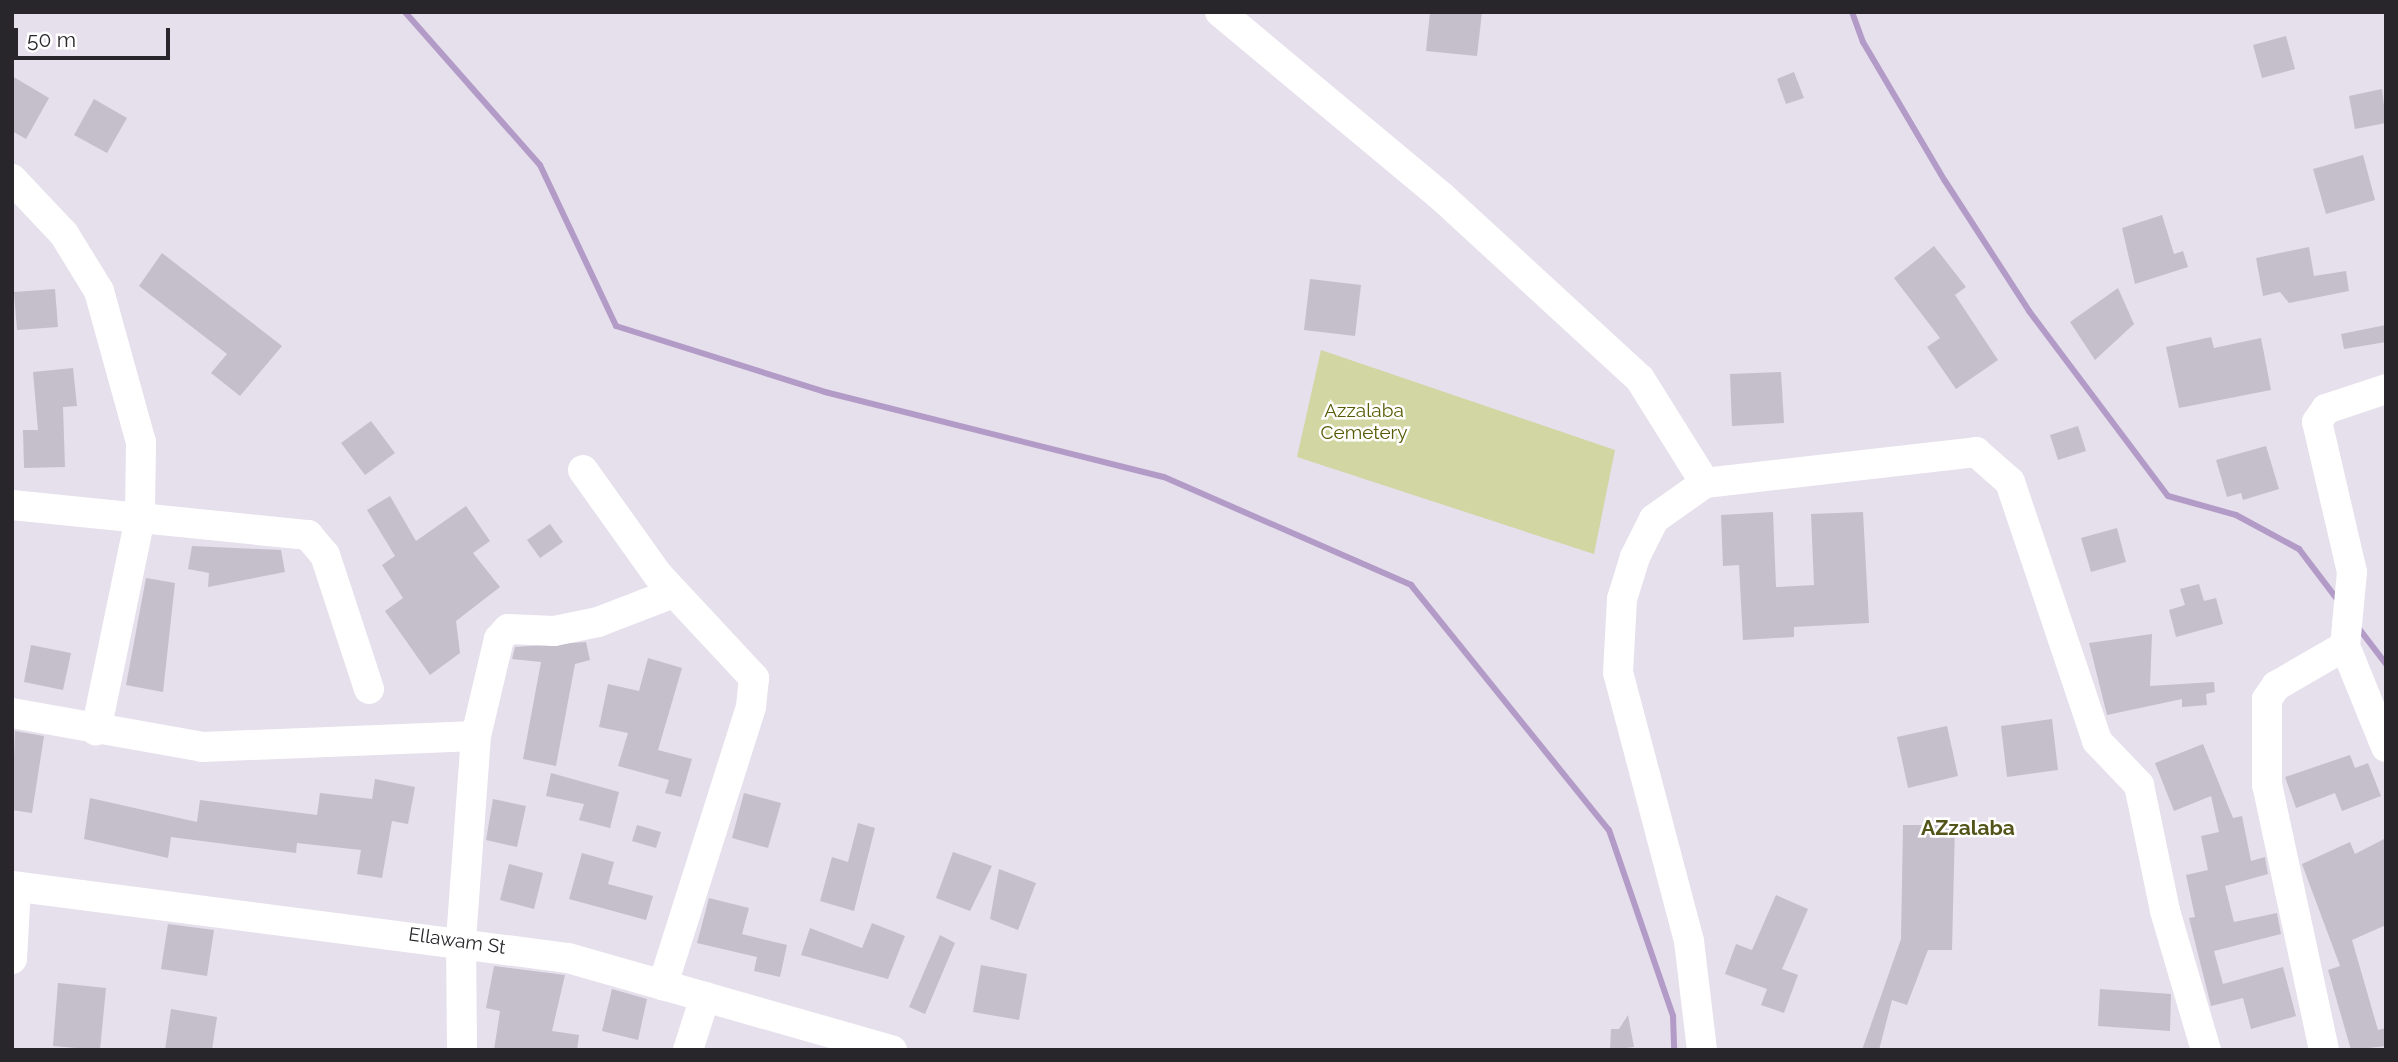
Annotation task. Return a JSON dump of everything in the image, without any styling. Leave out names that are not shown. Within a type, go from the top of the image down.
[{"type":"street","points":[[1220,12],[1442,197],[1640,379],[1705,483]]},
{"type":"street","points":[[12,179],[64,234],[99,291],[141,442],[140,518],[96,730]]},
{"type":"street","points":[[2386,390],[2326,409],[2317,422],[2352,572],[2345,646],[2386,747]]},
{"type":"street","points":[[1702,1050],[1689,942],[1636,753],[1618,673],[1617,637],[1635,557],[1654,519],[1705,483],[1976,452],[1999,466],[2010,482],[2097,741],[2139,785],[2165,911],[2206,1050]]},
{"type":"street","points":[[583,470],[673,593],[740,655],[754,678],[751,707],[663,985]]},
{"type":"street","points":[[12,505],[298,532],[317,541],[369,688]]},
{"type":"street","points":[[462,1050],[461,940],[476,736],[504,631],[554,631],[598,622],[673,593]]},
{"type":"street","points":[[2324,1050],[2267,785],[2266,718],[2276,686],[2345,646]]},
{"type":"street","points":[[12,713],[202,747],[476,736]]},
{"type":"street","points":[[12,959],[14,887]]},
{"type":"street","name":"Ellawam St","points":[[14,887],[461,940],[568,958],[892,1050]]},
{"type":"street","points":[[688,1050],[705,997]]},
{"type":"green space","name":"Azzalaba Cemetery","points":[[1321,350],[1615,450],[1594,554],[1297,457]]},
{"type":"building","points":[[1430,12],[1482,12],[1477,56],[1426,51]]},
{"type":"building","points":[[2286,36],[2295,69],[2262,78],[2253,45]]},
{"type":"building","points":[[1794,72],[1804,98],[1786,104],[1777,79]]},
{"type":"building","points":[[12,76],[49,98],[26,139],[12,131]]},
{"type":"building","points":[[2382,89],[2386,123],[2355,129],[2349,96]]},
{"type":"building","points":[[94,99],[127,118],[107,153],[74,135]]},
{"type":"building","points":[[2363,155],[2375,200],[2326,214],[2313,169]]},
{"type":"building","points":[[2162,215],[2174,254],[2183,251],[2188,267],[2135,284],[2122,228]]},
{"type":"building","points":[[1934,246],[1966,287],[1955,295],[1998,360],[1956,389],[1927,347],[1940,338],[1894,278]]},
{"type":"building","points":[[2309,247],[2314,276],[2346,271],[2349,291],[2289,303],[2280,292],[2263,296],[2256,258]]},
{"type":"building","points":[[162,253],[282,346],[240,396],[211,373],[227,354],[139,286]]},
{"type":"building","points":[[1310,279],[1361,285],[1355,336],[1304,330]]},
{"type":"building","points":[[2118,288],[2134,324],[2095,360],[2070,322]]},
{"type":"building","points":[[55,289],[58,327],[17,330],[14,292]]},
{"type":"building","points":[[2386,325],[2386,342],[2344,349],[2341,334]]},
{"type":"building","points":[[2211,337],[2214,348],[2261,338],[2271,390],[2179,408],[2166,347]]},
{"type":"building","points":[[73,368],[77,406],[63,407],[65,467],[24,468],[23,430],[38,430],[33,372]]},
{"type":"building","points":[[1781,372],[1784,423],[1732,426],[1730,374]]},
{"type":"building","points":[[371,421],[395,453],[365,475],[341,443]]},
{"type":"building","points":[[2078,426],[2086,451],[2058,460],[2050,435]]},
{"type":"building","points":[[2266,446],[2279,489],[2243,500],[2241,493],[2227,497],[2216,460]]},
{"type":"building","points":[[390,496],[416,541],[466,506],[490,541],[473,553],[500,587],[456,621],[460,653],[430,675],[385,611],[403,598],[382,565],[395,556],[367,510]]},
{"type":"building","points":[[1773,512],[1776,587],[1814,585],[1811,514],[1863,512],[1869,623],[1794,627],[1794,637],[1743,640],[1739,565],[1723,566],[1721,515]]},
{"type":"building","points":[[550,524],[563,542],[540,558],[527,540]]},
{"type":"building","points":[[2117,528],[2126,562],[2091,572],[2081,538]]},
{"type":"building","points":[[192,546],[281,550],[285,572],[208,587],[209,573],[188,569]]},
{"type":"building","points":[[146,578],[175,583],[163,692],[126,685]]},
{"type":"building","points":[[2199,584],[2204,601],[2216,598],[2223,624],[2176,637],[2169,610],[2185,605],[2180,589]]},
{"type":"building","points":[[2152,634],[2150,686],[2214,682],[2215,692],[2206,694],[2207,705],[2182,707],[2182,699],[2107,715],[2089,643]]},
{"type":"building","points":[[586,642],[590,660],[575,664],[556,766],[523,759],[541,662],[512,659],[515,647]]},
{"type":"building","points":[[31,645],[71,653],[63,690],[24,682]]},
{"type":"building","points":[[648,658],[682,668],[658,750],[692,759],[681,797],[665,793],[669,780],[618,766],[628,733],[599,727],[608,684],[639,691]]},
{"type":"building","points":[[2052,719],[2058,770],[2007,777],[2001,726]]},
{"type":"building","points":[[1947,726],[1958,776],[1908,788],[1897,737]]},
{"type":"building","points":[[15,731],[44,736],[32,813],[12,810]]},
{"type":"building","points":[[2203,744],[2233,818],[2242,816],[2251,861],[2265,857],[2268,874],[2225,886],[2234,922],[2277,913],[2281,934],[2214,951],[2223,984],[2283,967],[2296,1016],[2251,1029],[2243,998],[2211,1006],[2189,918],[2195,917],[2186,875],[2208,870],[2201,836],[2219,832],[2211,796],[2174,811],[2155,763]]},
{"type":"building","points":[[2350,755],[2355,768],[2368,763],[2381,796],[2342,811],[2335,793],[2296,808],[2285,777]]},
{"type":"building","points":[[551,773],[619,792],[610,828],[579,820],[584,804],[546,796]]},
{"type":"building","points":[[375,779],[415,787],[408,824],[392,821],[382,878],[357,874],[361,850],[297,843],[296,853],[171,837],[168,858],[84,839],[90,798],[197,822],[200,800],[317,815],[320,793],[372,799]]},
{"type":"building","points":[[744,793],[781,803],[768,848],[732,838]]},
{"type":"building","points":[[493,799],[526,806],[517,847],[486,840]]},
{"type":"building","points":[[858,823],[875,828],[854,911],[820,901],[832,857],[848,862]]},
{"type":"building","points":[[637,825],[661,832],[656,848],[632,841]]},
{"type":"building","points":[[1903,825],[1955,825],[1952,950],[1928,950],[1907,1005],[1892,1000],[1879,1050],[1862,1050],[1901,939]]},
{"type":"building","points":[[2386,838],[2386,925],[2352,940],[2378,1030],[2386,1028],[2386,1046],[2351,1050],[2328,970],[2340,966],[2302,864],[2350,842],[2355,854]]},
{"type":"building","points":[[953,852],[992,866],[970,911],[936,898]]},
{"type":"building","points":[[582,853],[614,862],[608,884],[653,896],[646,920],[569,899]]},
{"type":"building","points":[[509,864],[543,873],[534,909],[500,900]]},
{"type":"building","points":[[999,869],[1036,883],[1018,930],[990,919]]},
{"type":"building","points":[[1776,895],[1808,909],[1782,969],[1798,975],[1784,1013],[1761,1005],[1767,989],[1725,974],[1736,944],[1752,950]]},
{"type":"building","points":[[709,898],[749,908],[742,934],[787,945],[780,977],[754,971],[757,957],[697,943]]},
{"type":"building","points":[[872,923],[905,936],[888,979],[801,955],[810,928],[862,948]]},
{"type":"building","points":[[168,924],[214,930],[207,976],[161,969]]},
{"type":"building","points":[[940,935],[955,943],[925,1014],[909,1007]]},
{"type":"building","points":[[981,965],[1027,974],[1019,1020],[973,1012]]},
{"type":"building","points":[[494,966],[565,975],[552,1031],[579,1035],[577,1050],[494,1050],[500,1011],[486,1008]]},
{"type":"building","points":[[58,983],[106,988],[100,1050],[53,1046]]},
{"type":"building","points":[[612,989],[647,999],[638,1040],[602,1031]]},
{"type":"building","points":[[2100,989],[2171,994],[2170,1031],[2098,1026]]},
{"type":"building","points":[[171,1009],[217,1017],[212,1050],[165,1050]]},
{"type":"building","points":[[1628,1015],[1634,1047],[1610,1050],[1611,1029],[1619,1029]]},
{"type":"waterway","points":[[405,12],[540,165],[616,326],[825,392],[1164,477],[1411,585],[1609,830],[1673,1016],[1674,1050]]},
{"type":"waterway","points":[[1852,12],[1863,42],[1945,181],[2029,311],[2168,496],[2236,515],[2299,549],[2340,603]]},
{"type":"waterway","points":[[2357,626],[2386,664]]},
{"type":"district","name":"AZzalaba","points":[[1968,828]]}]
